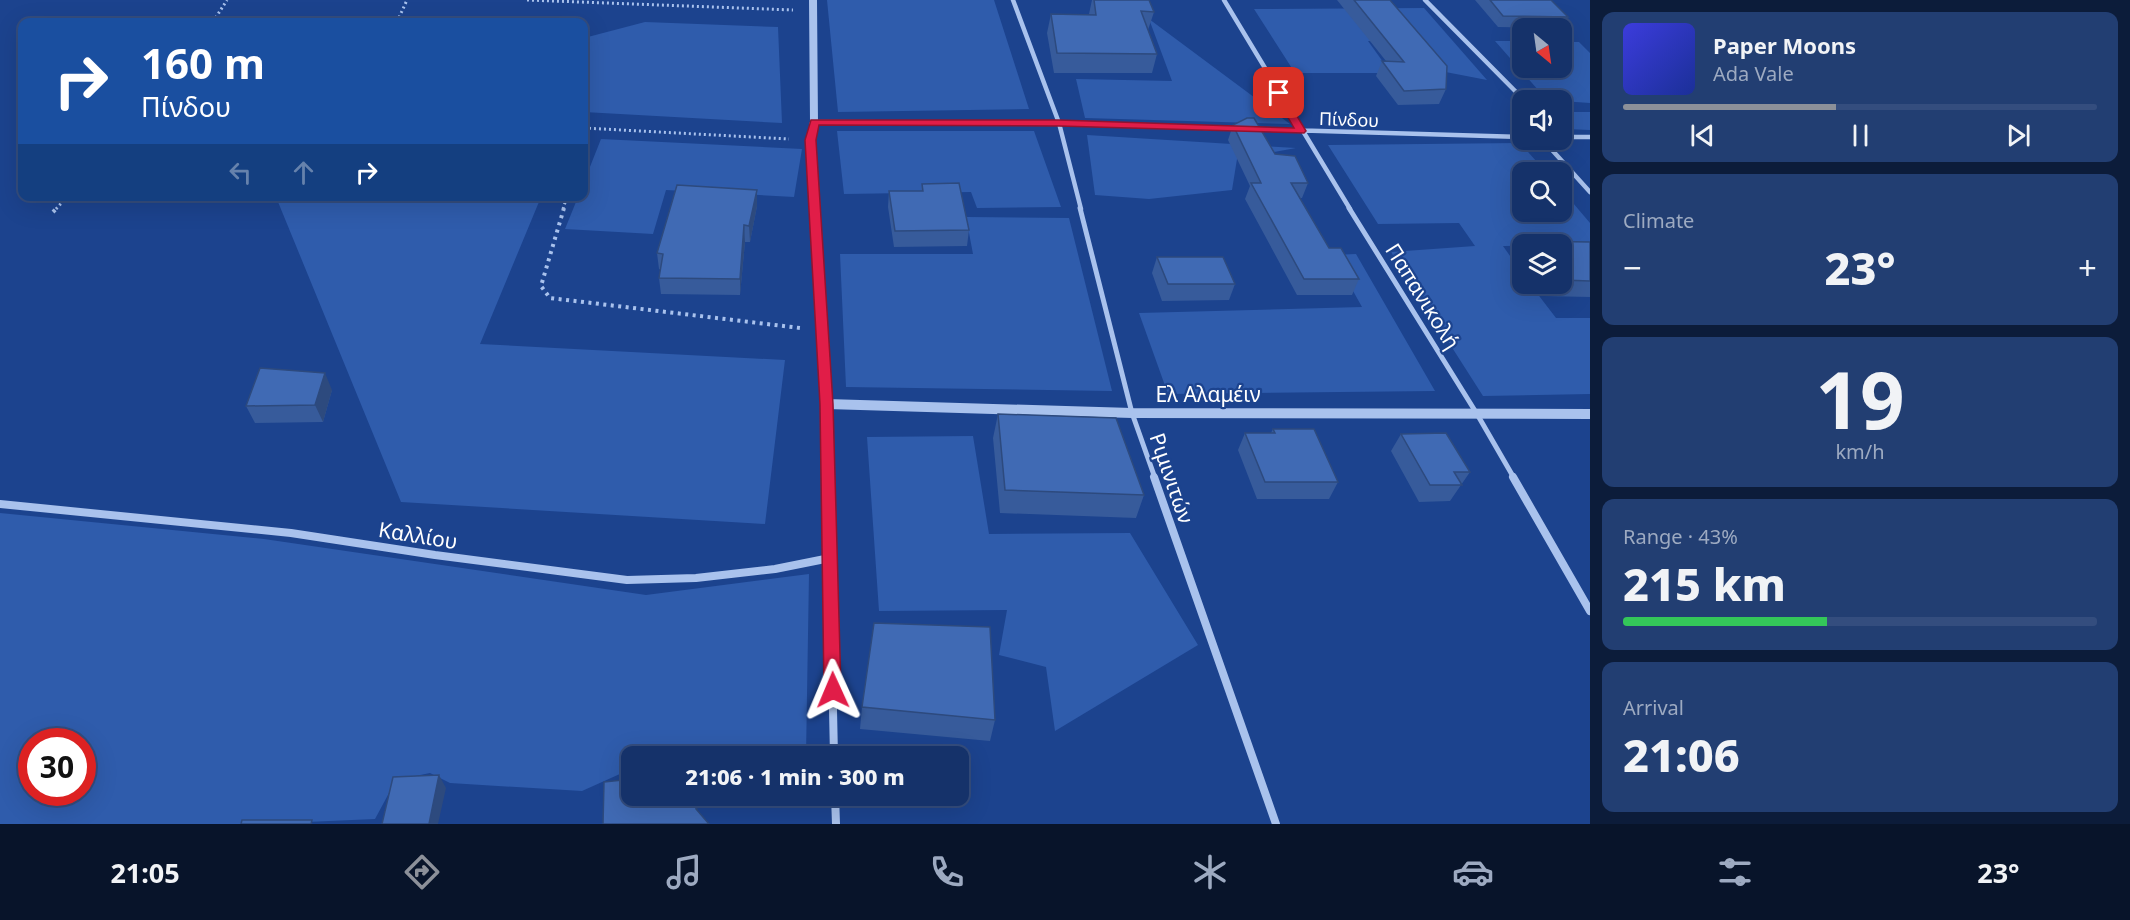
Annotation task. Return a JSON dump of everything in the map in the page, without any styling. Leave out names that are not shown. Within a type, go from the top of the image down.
[{"type":"street","points":[[813,0],[814,122],[810,140],[827,404],[834,746]]},
{"type":"street","name":"Ριμινιτών","points":[[1012,0],[1059,123],[1132,413],[1276,824]]},
{"type":"street","name":"Παπανικολή","points":[[1224,0],[1301,131],[1478,414],[1590,611]]},
{"type":"street","points":[[1425,0],[1514,90]]},
{"type":"street","name":"Πίνδου","points":[[814,122],[1059,123],[1512,137]]},
{"type":"street","points":[[1572,137],[1590,137]]},
{"type":"street","points":[[1552,150],[1590,192]]},
{"type":"street","name":"Ελ Αλαμέιν","points":[[827,404],[1132,413],[1590,414]]},
{"type":"street","name":"Καλλίου","points":[[0,504],[291,533],[435,555],[627,580],[696,578],[830,558]]},
{"type":"street","points":[[835,806],[836,824]]},
{"type":"path","points":[[216,18],[227,0]]},
{"type":"path","points":[[399,18],[407,0]]},
{"type":"path","points":[[527,0],[813,11]]},
{"type":"path","points":[[588,128],[810,140]]},
{"type":"path","points":[[53,212],[63,201]]},
{"type":"path","points":[[566,201],[541,286],[550,298],[822,331]]},
{"type":"shaded area","points":[[827,0],[994,0],[1029,109],[838,112]]},
{"type":"shaded area","points":[[1424,8],[1487,80],[1430,69],[1408,41],[1368,41],[1391,73],[1295,73],[1254,9]]},
{"type":"shaded area","points":[[1149,19],[1290,124],[1085,118],[1076,79],[1172,81]]},
{"type":"shaded area","points":[[645,22],[778,27],[782,123],[588,112],[588,37]]},
{"type":"shaded area","points":[[1495,41],[1512,41],[1512,60]]},
{"type":"shaded area","points":[[1572,42],[1579,42],[1590,53],[1590,103],[1572,102],[1572,90],[1538,90],[1528,78],[1572,78]]},
{"type":"shaded area","points":[[1572,112],[1590,112],[1590,130],[1572,129]]},
{"type":"shaded area","points":[[837,131],[1034,131],[1061,207],[977,208],[971,192],[844,194]]},
{"type":"shaded area","points":[[1087,135],[1296,148],[1237,159],[1232,190],[1149,199],[1095,195]]},
{"type":"shaded area","points":[[601,139],[802,149],[794,197],[666,190],[653,234],[565,229],[576,201],[588,201],[588,172]]},
{"type":"shaded area","points":[[1512,143],[1512,150],[1526,150],[1537,162],[1512,162],[1512,222],[1572,222],[1572,202],[1590,223],[1590,245],[1572,245],[1572,234],[1512,234],[1512,246],[1503,246],[1512,259],[1512,294],[1538,294],[1556,318],[1590,318],[1590,394],[1483,396],[1391,252],[1475,246],[1459,223],[1378,224],[1328,145]]},
{"type":"shaded area","points":[[278,201],[539,201],[480,344],[785,360],[765,524],[401,502]]},
{"type":"shaded area","points":[[966,217],[1069,218],[1112,391],[846,387],[840,254],[973,254]]},
{"type":"shaded area","points":[[1356,254],[1435,391],[1168,394],[1139,313],[1362,307],[1333,255]]},
{"type":"shaded area","points":[[973,436],[989,534],[1130,533],[1198,645],[1055,731],[1046,667],[999,655],[1007,610],[879,611],[867,437]]},
{"type":"shaded area","points":[[0,513],[264,539],[646,595],[809,574],[806,746],[621,746],[621,773],[582,791],[450,783],[430,773],[396,780],[375,819],[261,824],[0,824]]},
{"type":"building","points":[[1094,0],[1149,0],[1154,12],[1141,11],[1157,54],[1057,53],[1051,14],[1096,15]]},
{"type":"building","points":[[1354,0],[1390,0],[1447,66],[1446,89],[1404,91],[1382,61],[1404,62]]},
{"type":"building","points":[[1490,0],[1551,0],[1568,17],[1503,16]]},
{"type":"building","points":[[1247,118],[1254,118],[1275,154],[1295,156],[1308,183],[1291,183],[1329,248],[1341,248],[1359,279],[1304,279],[1251,183],[1261,183],[1233,125]]},
{"type":"building","points":[[959,183],[969,230],[895,231],[889,191],[923,191],[922,184]]},
{"type":"building","points":[[677,185],[757,190],[749,226],[744,225],[740,279],[659,278],[663,254],[657,253]]},
{"type":"building","points":[[1572,242],[1590,242],[1590,281],[1572,280]]},
{"type":"building","points":[[1157,257],[1223,257],[1235,284],[1168,284]]},
{"type":"building","points":[[260,368],[325,373],[315,405],[246,406]]},
{"type":"building","points":[[998,414],[1116,418],[1144,495],[1005,490]]},
{"type":"building","points":[[1273,429],[1314,429],[1338,482],[1265,482],[1245,433],[1275,433]]},
{"type":"building","points":[[1446,433],[1470,472],[1454,472],[1462,485],[1430,485],[1401,434]]},
{"type":"building","points":[[874,623],[990,627],[995,720],[862,707]]},
{"type":"building","points":[[439,775],[429,824],[382,824],[393,777]]},
{"type":"building","points":[[621,780],[621,806],[696,806],[709,824],[603,824],[604,782]]},
{"type":"building","points":[[242,820],[312,820],[311,824],[241,824]]},
{"type":"route","points":[[833,690],[827,404],[810,140],[814,122],[1059,123],[1301,131],[1279,93]]}]
